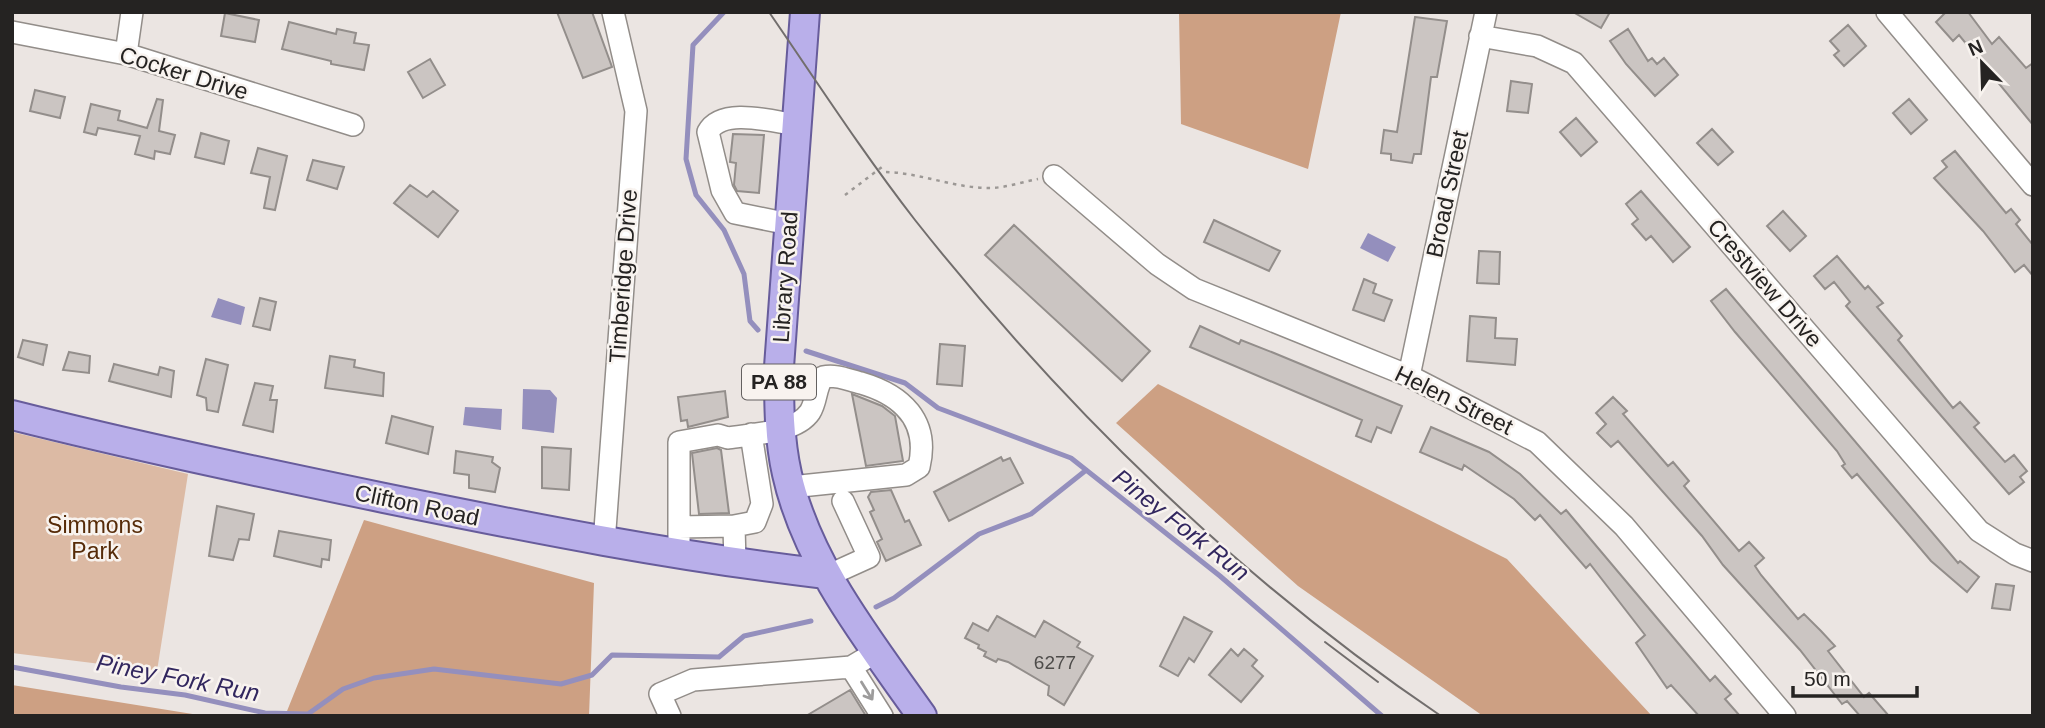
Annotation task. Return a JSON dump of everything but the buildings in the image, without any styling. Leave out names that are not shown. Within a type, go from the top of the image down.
[{"type":"main road","name":"Library Road","points":[[805,12],[779,354],[781,428],[793,493],[827,575],[918,714]]},
{"type":"main road","name":"Clifton Road","points":[[12,415],[208,461],[604,543],[679,541],[735,563],[827,575]]},
{"type":"street","points":[[126,54],[132,12]]},
{"type":"street","name":"Timberidge Drive","points":[[604,543],[636,111],[613,12]]},
{"type":"street","name":"Broad Street","points":[[1409,376],[1486,12]]},
{"type":"street","points":[[1887,12],[2033,185]]},
{"type":"street","name":"Cocker Drive","points":[[12,32],[126,54],[353,125]]},
{"type":"street","name":"Crestview Drive","points":[[1480,36],[1538,46],[1574,63],[1979,531],[2033,561]]},
{"type":"street","points":[[789,225],[735,213],[722,190],[708,132],[712,125],[723,120],[740,118],[797,125]]},
{"type":"street","name":"Helen Street","points":[[1054,176],[1157,264],[1194,289],[1409,376],[1537,442],[1624,526],[1785,716]]},
{"type":"street","points":[[751,434],[762,504],[755,522],[679,541],[679,442],[718,435],[727,439],[803,421],[812,409],[815,388],[823,377],[833,375],[887,391],[905,407],[919,430],[923,451],[919,467],[906,475],[793,493],[762,504]]},
{"type":"street","points":[[827,575],[869,557],[843,501]]},
{"type":"street","points":[[734,526],[735,563]]},
{"type":"street","points":[[670,716],[660,694],[693,680],[851,667],[878,651]]},
{"type":"street","points":[[851,667],[881,716]]},
{"type":"path","points":[[845,195],[882,167]]},
{"type":"path","points":[[886,172],[913,173],[970,187],[992,188],[1054,176]]},
{"type":"green space","name":"Simmons Park","points":[[12,432],[188,474],[157,671],[12,653]]},
{"type":"shaded area","points":[[1179,12],[1341,12],[1308,169],[1181,124]]},
{"type":"shaded area","points":[[1368,233],[1396,247],[1388,262],[1360,248]]},
{"type":"shaded area","points":[[218,298],[245,307],[241,325],[211,317]]},
{"type":"shaded area","points":[[1158,384],[1507,559],[1652,716],[1483,716],[1298,586],[1116,423]]},
{"type":"shaded area","points":[[523,389],[550,390],[557,398],[554,433],[522,429]]},
{"type":"shaded area","points":[[465,407],[502,409],[501,430],[463,425]]},
{"type":"shaded area","points":[[364,520],[594,583],[589,716],[285,716]]},
{"type":"shaded area","points":[[12,685],[205,716],[12,716]]},
{"type":"waterway","points":[[724,12],[693,45],[686,159],[696,195],[724,230],[744,274],[750,321],[758,330]]},
{"type":"waterway","name":"Piney Fork Run","points":[[806,351],[905,383],[938,408],[1071,458],[1220,576],[1382,716]]},
{"type":"waterway","name":"Piney Fork Run","points":[[876,607],[894,598],[979,534],[1031,514],[1085,471]]},
{"type":"waterway","name":"Piney Fork Run","points":[[12,667],[121,687],[185,695],[265,713],[308,714],[343,689],[374,678],[434,669],[561,684],[592,675],[612,655],[719,657],[744,636],[811,621]]},
{"type":"tram line","points":[[769,12],[915,220],[972,290],[1094,424],[1226,550],[1367,664],[1441,716]]},
{"type":"tram line","points":[[1325,642],[1378,682]]}]
